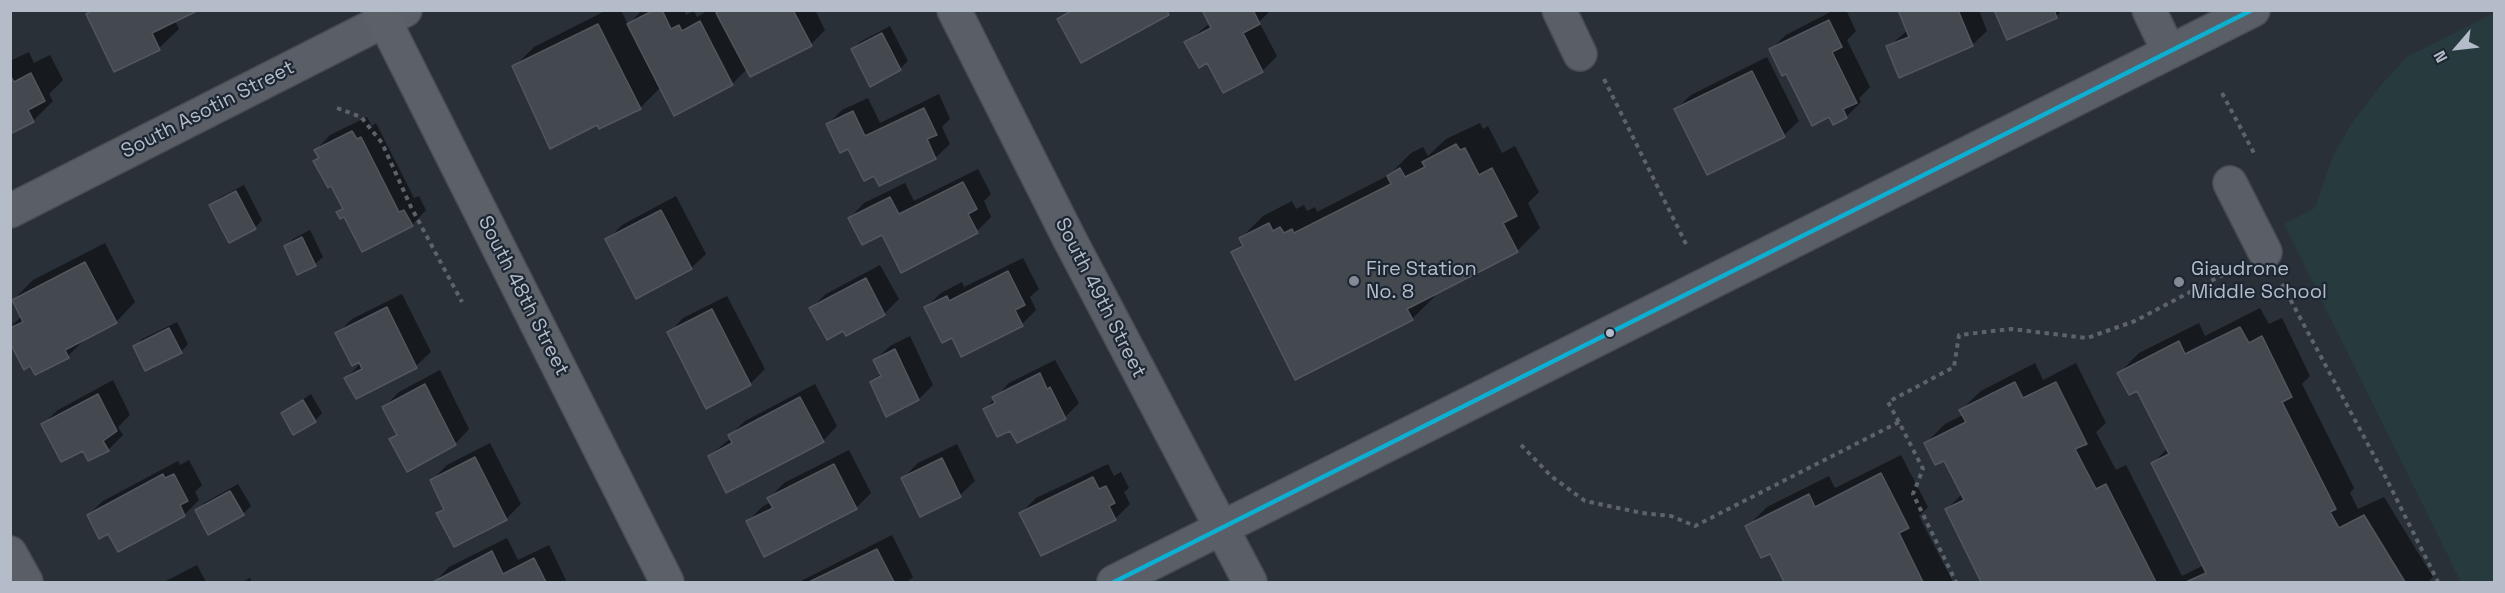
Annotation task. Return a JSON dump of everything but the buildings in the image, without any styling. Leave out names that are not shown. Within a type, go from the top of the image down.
[{"type":"main road","name":"South 48th Street","points":[[389,14],[667,582]]},
{"type":"street","name":"South 49th Street","points":[[954,10],[1075,251],[1250,582]]},
{"type":"street","points":[[1559,10],[1580,54]]},
{"type":"street","points":[[2149,10],[2169,52]]},
{"type":"street","points":[[1114,582],[2253,10]]},
{"type":"street","name":"South Asotin Street","points":[[10,211],[389,14]]},
{"type":"street","points":[[2230,183],[2265,252]]},
{"type":"street","points":[[10,553],[26,582]]},
{"type":"path","points":[[1580,54],[1596,63],[1686,244]]},
{"type":"path","points":[[337,108],[361,117],[382,143],[411,207],[462,302]]},
{"type":"path","points":[[1956,582],[1913,494],[1923,469],[1888,402],[1954,367],[1959,335],[2011,329],[2087,338],[2135,321],[2265,252],[2386,478],[2438,582]]},
{"type":"path","points":[[1521,445],[1551,476],[1585,501],[1671,516],[1695,526],[1899,422]]},
{"type":"green space","points":[[2494,13],[2494,582],[2461,582],[2284,224],[2315,208],[2333,156],[2351,124],[2381,85],[2407,57]]},
{"type":"transit line","points":[[1114,582],[2252,10]]},
{"type":"place","name":"Fire Station No. 8","points":[[1354,281]]},
{"type":"place","name":"Giaudrone Middle School","points":[[2179,282]]}]
